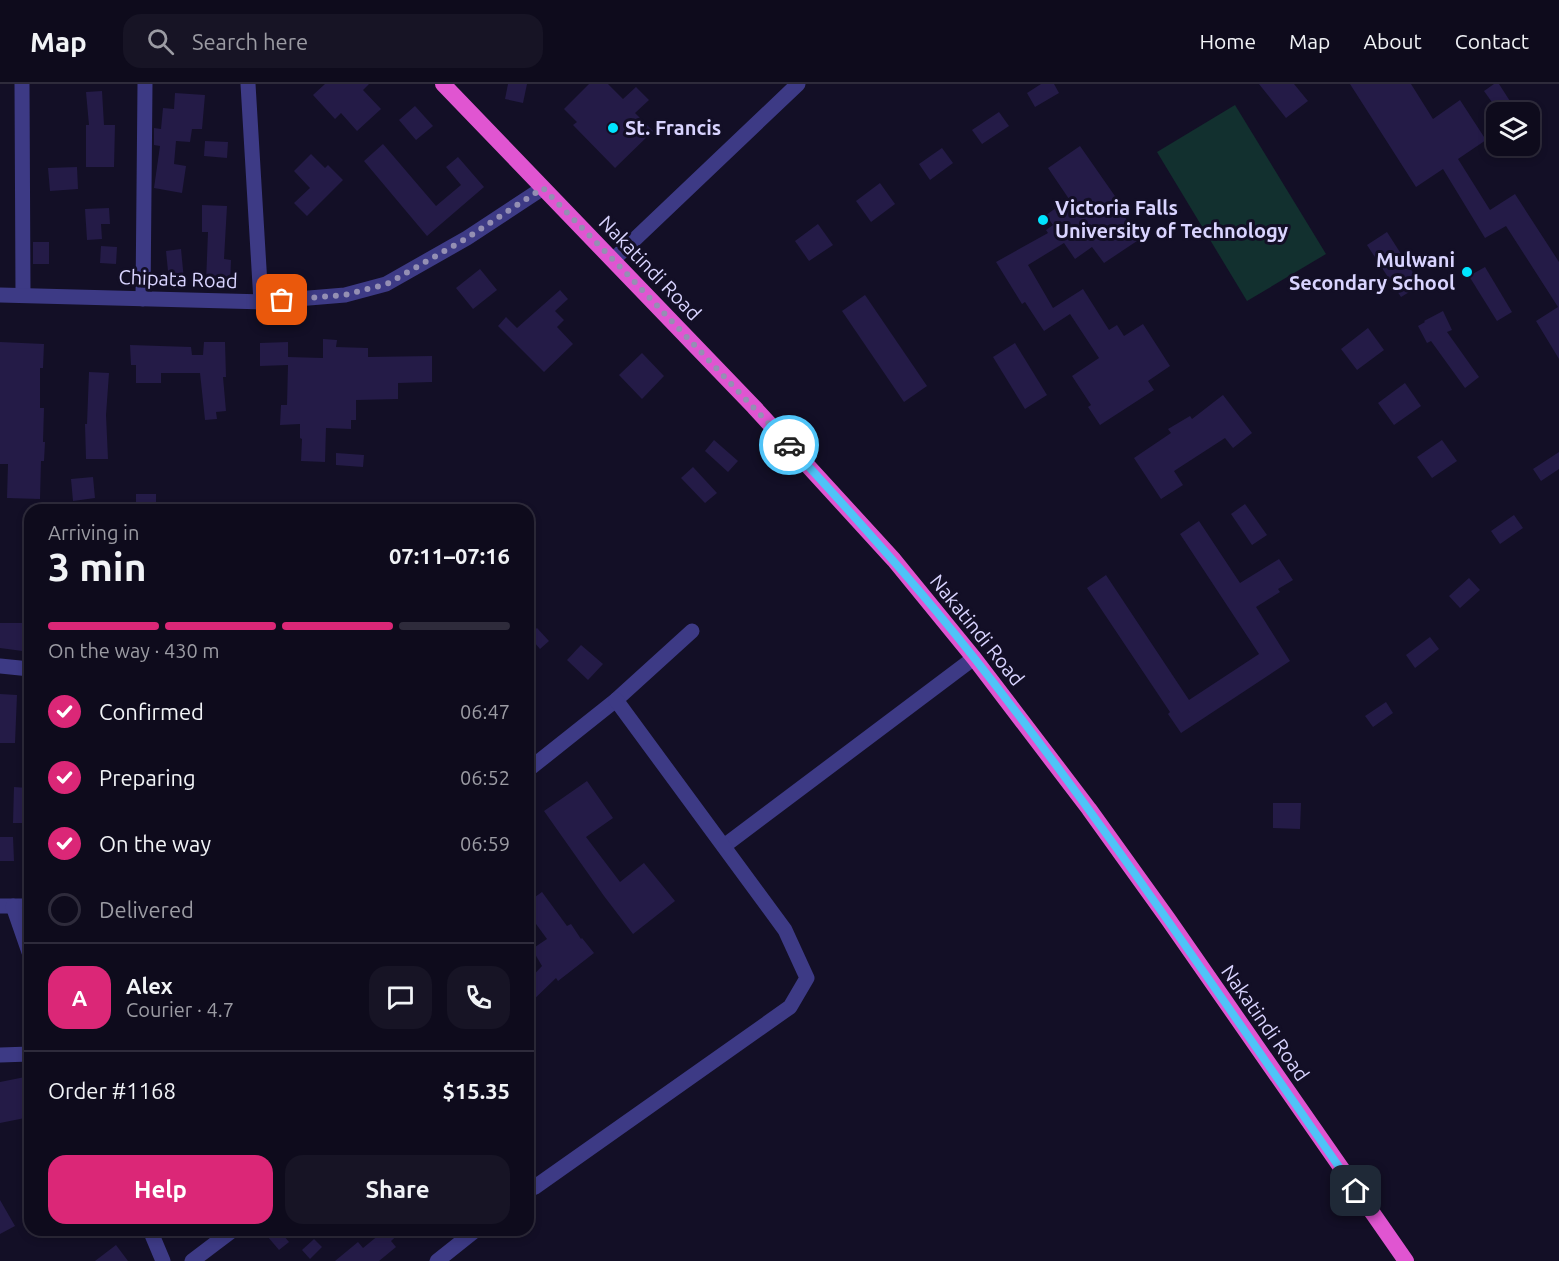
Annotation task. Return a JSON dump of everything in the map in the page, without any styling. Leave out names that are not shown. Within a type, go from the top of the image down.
[{"type":"highway","name":"Nakatindi Road","points":[[443,84],[754,407],[880,545],[974,658],[1075,790],[1161,910],[1406,1261]]},
{"type":"street","points":[[22,84],[23,295]]},
{"type":"street","points":[[143,299],[145,84]]},
{"type":"street","points":[[248,84],[261,302]]},
{"type":"street","points":[[613,260],[798,84]]},
{"type":"street","name":"Chipata Road","points":[[0,295],[261,302],[345,295],[387,284],[467,238],[543,188]]},
{"type":"street","points":[[534,765],[616,700],[692,631]]},
{"type":"street","points":[[724,846],[974,658]]},
{"type":"street","points":[[0,666],[24,668]]},
{"type":"street","points":[[534,1187],[790,1007],[807,978],[785,930],[616,700]]},
{"type":"street","points":[[24,906],[6,906],[24,944]]},
{"type":"street","points":[[0,1055],[24,1054]]},
{"type":"street","points":[[153,1236],[163,1261]]},
{"type":"street","points":[[192,1261],[225,1236]]},
{"type":"street","points":[[437,1261],[468,1236]]},
{"type":"green space","points":[[1235,105],[1326,254],[1247,301],[1157,152]]},
{"type":"building","points":[[325,84],[369,84],[363,90],[381,109],[357,131],[341,113],[335,119],[313,95]]},
{"type":"building","points":[[508,84],[527,84],[523,103],[505,99]]},
{"type":"building","name":"St. Francis","points":[[589,84],[608,84],[623,99],[636,87],[649,100],[635,113],[653,131],[615,168],[573,125],[577,122],[564,109]]},
{"type":"building","points":[[1041,84],[1054,84],[1059,93],[1035,107],[1027,93]]},
{"type":"building","points":[[1259,84],[1294,84],[1308,101],[1286,118]]},
{"type":"building","points":[[1350,84],[1411,84],[1433,119],[1460,100],[1486,140],[1458,159],[1490,210],[1515,194],[1559,262],[1559,359],[1536,321],[1558,307],[1506,226],[1485,238],[1443,169],[1416,187]]},
{"type":"building","points":[[1494,84],[1499,84],[1511,102],[1492,102],[1484,91]]},
{"type":"building","points":[[102,91],[104,125],[115,125],[114,167],[86,167],[86,125],[89,125],[86,92]]},
{"type":"building","points":[[175,93],[205,95],[202,129],[192,129],[190,142],[176,141],[174,164],[186,166],[182,193],[154,188],[160,146],[154,145],[154,128],[161,129],[163,108],[174,109]]},
{"type":"building","points":[[415,106],[433,126],[416,140],[399,120]]},
{"type":"building","points":[[999,112],[1009,126],[982,144],[972,130]]},
{"type":"building","points":[[205,141],[228,142],[227,158],[204,156]]},
{"type":"building","points":[[383,144],[436,206],[461,185],[446,167],[458,157],[484,187],[427,236],[364,161]]},
{"type":"building","points":[[1080,146],[1117,199],[1114,201],[1140,239],[1104,263],[1092,247],[1075,259],[1064,243],[1028,265],[1053,308],[1083,289],[1109,330],[1117,325],[1124,336],[1143,324],[1170,366],[1148,381],[1154,390],[1100,425],[1088,407],[1091,405],[1072,376],[1099,358],[1070,314],[1044,331],[1025,302],[1022,304],[996,262],[1048,233],[1046,230],[1053,225],[1046,215],[1069,199],[1048,168]]},
{"type":"building","points":[[942,148],[953,163],[930,180],[919,164]]},
{"type":"building","points":[[311,154],[325,168],[328,165],[343,180],[307,216],[294,203],[310,188],[294,171]]},
{"type":"building","points":[[77,167],[78,189],[50,191],[48,168]]},
{"type":"building","points":[[880,183],[895,204],[871,222],[856,201]]},
{"type":"building","points":[[202,205],[227,206],[224,259],[231,260],[230,284],[206,283],[208,232],[202,232]]},
{"type":"building","points":[[109,208],[110,224],[101,224],[102,239],[87,240],[85,209]]},
{"type":"building","points":[[818,224],[833,245],[809,261],[795,241]]},
{"type":"building","points":[[1387,232],[1421,285],[1401,297],[1367,245]]},
{"type":"building","points":[[33,242],[49,242],[49,264],[33,264]]},
{"type":"building","points":[[101,246],[117,247],[116,264],[100,263]]},
{"type":"building","points":[[181,249],[184,280],[169,281],[166,251]]},
{"type":"building","points":[[1485,267],[1512,312],[1497,321],[1469,276]]},
{"type":"building","points":[[480,269],[497,290],[473,309],[456,288]]},
{"type":"building","points":[[560,290],[568,299],[555,311],[564,320],[557,327],[573,344],[544,372],[498,326],[506,317],[517,328]]},
{"type":"building","points":[[865,295],[927,386],[904,402],[842,311]]},
{"type":"building","points":[[1443,311],[1452,330],[1447,332],[1479,377],[1465,388],[1431,341],[1427,343],[1418,326]]},
{"type":"building","points":[[1368,328],[1384,350],[1357,370],[1341,349]]},
{"type":"building","points":[[323,339],[337,340],[336,347],[368,348],[368,357],[432,356],[432,382],[398,383],[398,399],[356,400],[356,420],[351,420],[351,429],[326,428],[325,462],[301,461],[300,424],[280,425],[281,405],[287,405],[288,365],[260,366],[260,343],[288,342],[288,357],[323,358]]},
{"type":"building","points":[[0,342],[44,344],[43,368],[40,368],[40,408],[44,408],[43,442],[45,442],[44,461],[41,461],[40,499],[7,498],[8,464],[0,464]]},
{"type":"building","points":[[204,342],[225,342],[226,377],[223,377],[226,411],[216,412],[217,419],[205,420],[200,373],[161,373],[161,383],[136,383],[136,365],[131,365],[130,345],[191,347],[192,355],[203,355]]},
{"type":"building","points":[[1015,343],[1047,395],[1025,409],[993,357]]},
{"type":"building","points":[[642,353],[664,376],[642,399],[619,375]]},
{"type":"building","points":[[89,372],[109,373],[106,415],[108,459],[86,459],[85,424],[87,424]]},
{"type":"building","points":[[1405,383],[1421,406],[1394,425],[1378,403]]},
{"type":"building","points":[[1223,395],[1252,433],[1233,448],[1225,438],[1174,471],[1183,485],[1161,499],[1134,458],[1171,433],[1168,429],[1190,416],[1192,419]]},
{"type":"building","points":[[714,440],[738,461],[728,472],[705,451]]},
{"type":"building","points":[[1442,440],[1457,461],[1432,478],[1417,457]]},
{"type":"building","points":[[1559,452],[1559,469],[1541,481],[1533,469]]},
{"type":"building","points":[[336,453],[364,455],[363,467],[336,465]]},
{"type":"building","points":[[693,467],[717,493],[705,503],[681,478]]},
{"type":"building","points":[[93,477],[95,498],[73,501],[71,479]]},
{"type":"building","points":[[136,494],[156,494],[156,504],[136,504]]},
{"type":"building","points":[[1245,504],[1267,535],[1252,545],[1231,514]]},
{"type":"building","points":[[1514,515],[1523,528],[1500,544],[1491,531]]},
{"type":"building","points":[[1199,521],[1240,583],[1279,559],[1293,580],[1278,589],[1280,592],[1256,607],[1290,661],[1181,733],[1168,714],[1170,712],[1087,588],[1106,575],[1189,700],[1259,654],[1180,534]]},
{"type":"building","points":[[1469,578],[1480,590],[1460,608],[1449,596]]},
{"type":"building","points":[[0,623],[24,623],[24,651],[0,648]]},
{"type":"building","points":[[537,628],[549,641],[540,649],[534,642],[534,630]]},
{"type":"building","points":[[1430,637],[1439,649],[1415,668],[1406,655]]},
{"type":"building","points":[[581,645],[603,664],[588,680],[567,660]]},
{"type":"building","points":[[0,694],[17,695],[15,743],[0,743]]},
{"type":"building","points":[[1386,702],[1393,713],[1373,727],[1365,716]]},
{"type":"building","points":[[587,781],[613,818],[586,837],[620,882],[644,863],[675,901],[633,934],[544,811]]},
{"type":"building","points":[[14,787],[24,788],[24,823],[13,823]]},
{"type":"building","points":[[1273,803],[1301,803],[1300,829],[1273,828]]},
{"type":"building","points":[[0,837],[13,837],[14,861],[0,861]]},
{"type":"building","points":[[542,892],[567,926],[571,924],[594,953],[558,981],[556,978],[534,999],[534,975],[542,966],[534,952],[534,948],[547,939],[534,921],[534,898]]},
{"type":"building","points":[[24,1077],[24,1118],[0,1123],[0,1082]]},
{"type":"building","points":[[0,1200],[15,1226],[0,1234]]},
{"type":"building","points":[[267,1236],[284,1236],[289,1242],[279,1250]]},
{"type":"building","points":[[378,1236],[396,1236],[391,1241],[396,1247],[379,1261],[335,1261],[358,1242],[363,1248]]},
{"type":"building","points":[[314,1239],[322,1247],[310,1259],[302,1250]]},
{"type":"building","points":[[116,1245],[128,1261],[95,1261]]},
{"type":"way so far","points":[[282,300],[345,295],[387,284],[467,238],[543,188],[789,445]]},
{"type":"place","name":"St. Francis","points":[[613,128]]},
{"type":"place","name":"Victoria Falls University of Technology","points":[[1043,220]]},
{"type":"place","name":"Mulwani Secondary School","points":[[1467,272]]},
{"type":"route","points":[[789,445],[894,561],[1017,714],[1168,919],[1356,1191]]}]
